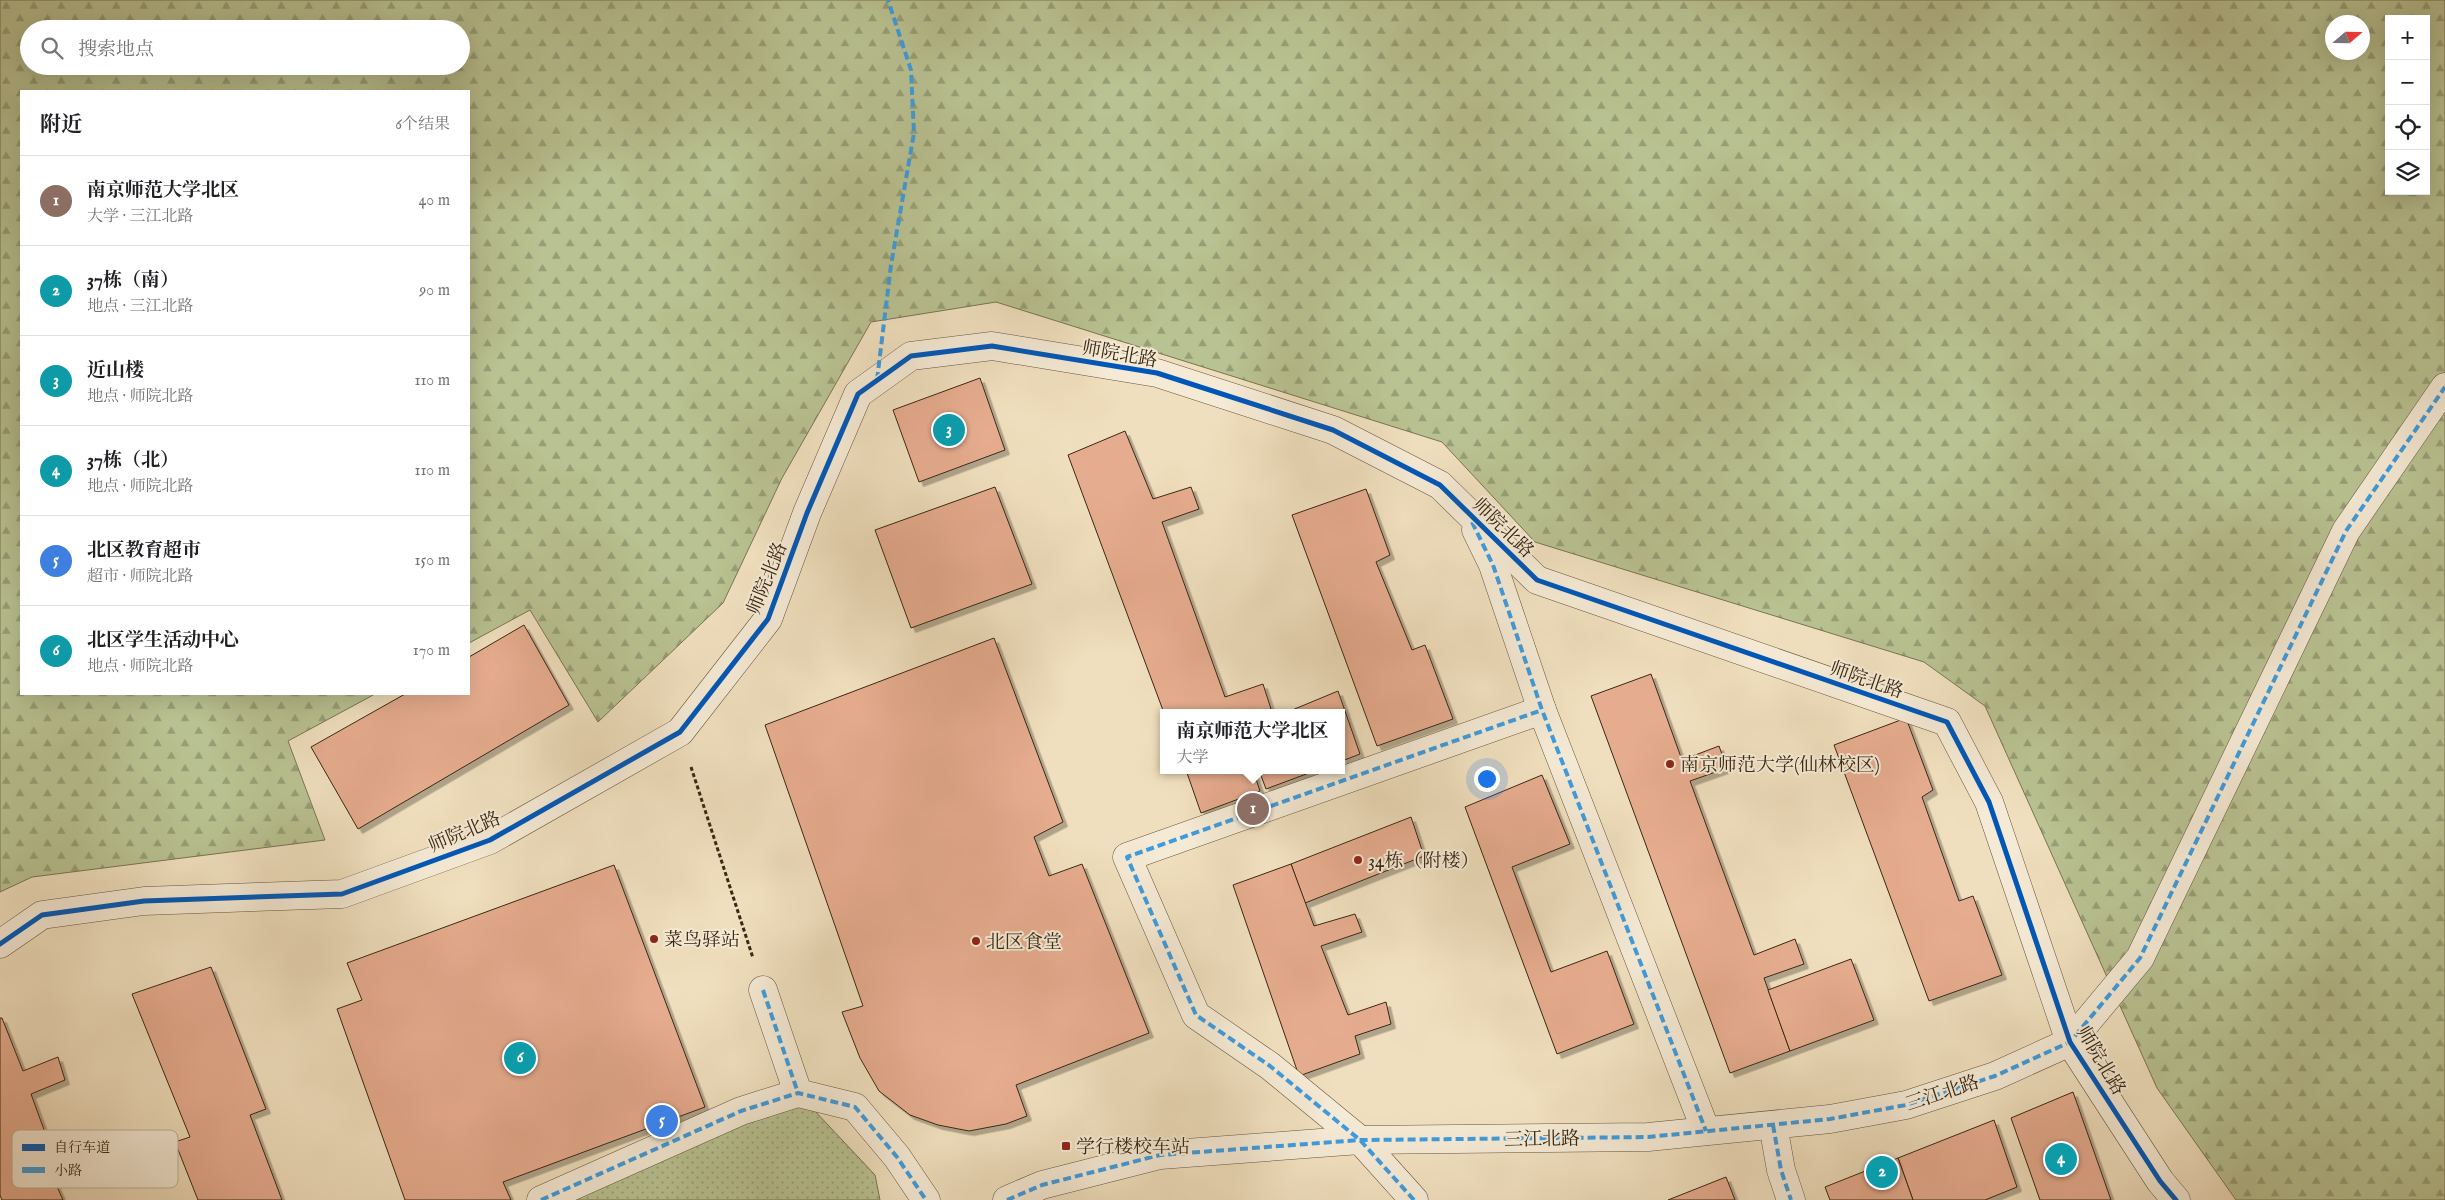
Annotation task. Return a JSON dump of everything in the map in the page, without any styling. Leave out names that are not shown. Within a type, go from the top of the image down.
[{"type":"street","name":"师院北路","points":[[0,944],[42,915],[144,901],[342,894],[490,840],[680,732],[768,619],[807,513],[858,394],[911,356],[992,346],[1157,373],[1333,430],[1440,485],[1536,580],[1947,722],[1989,802],[2070,1042],[2160,1181],[2176,1200]]},
{"type":"street","points":[[2070,1042],[2140,958],[2346,531],[2445,387]]},
{"type":"street","points":[[1468,513],[1493,565],[1542,710],[1706,1131]]},
{"type":"street","points":[[1414,1200],[1360,1140],[1270,1066],[1196,1015],[1127,857],[1542,710]]},
{"type":"street","points":[[764,990],[798,1093]]},
{"type":"street","name":"三江北路","points":[[1007,1200],[1042,1185],[1160,1155],[1360,1140],[1648,1137],[1830,1119],[1906,1105],[1994,1076],[2070,1042]]},
{"type":"street","points":[[541,1200],[741,1111],[798,1093],[855,1107],[897,1157],[926,1200]]},
{"type":"street","points":[[1773,1125],[1781,1170],[1791,1200]]},
{"type":"path","points":[[680,732],[764,990]]},
{"type":"green space","points":[[0,0],[2445,0],[2445,1200],[2236,1200],[2157,1088],[1985,706],[1924,662],[1535,542],[1442,442],[996,302],[871,322],[782,478],[723,603],[598,722],[530,610],[470,642],[470,90],[20,90],[20,695],[373,695],[288,741],[325,840],[32,877],[0,892]]},
{"type":"green space","points":[[798,1093],[875,1175],[880,1200],[541,1200]]},
{"type":"building","points":[[980,378],[1005,450],[919,482],[893,410]]},
{"type":"building","points":[[1125,431],[1153,499],[1191,487],[1199,509],[1162,522],[1225,697],[1263,684],[1271,709],[1163,709],[1068,455]]},
{"type":"building","points":[[995,487],[1032,584],[911,628],[875,530]]},
{"type":"building","points":[[1366,489],[1390,555],[1376,562],[1412,650],[1425,645],[1453,719],[1377,746],[1292,515]]},
{"type":"building","points":[[524,625],[569,705],[358,829],[311,747],[403,695],[470,695],[470,656]]},
{"type":"building","name":"北区食堂","points":[[994,638],[1063,822],[1034,837],[1049,876],[1082,864],[1149,1033],[1016,1085],[1027,1116],[1006,1124],[969,1131],[938,1125],[910,1115],[879,1091],[860,1058],[842,1012],[863,1006],[765,725]]},
{"type":"building","points":[[1651,674],[1682,760],[1719,746],[1727,768],[1690,781],[1754,955],[1795,939],[1804,964],[1764,978],[1790,1051],[1730,1073],[1591,696]]},
{"type":"building","points":[[1338,691],[1344,709],[1295,709]]},
{"type":"building","points":[[1345,711],[1360,754],[1345,760]]},
{"type":"building","points":[[1906,718],[1933,790],[1922,797],[1959,901],[1973,896],[2002,975],[1929,1001],[1834,745]]},
{"type":"building","points":[[1187,774],[1254,774],[1260,791],[1201,813]]},
{"type":"building","points":[[1260,774],[1306,774],[1266,789]]},
{"type":"building","points":[[1542,775],[1570,844],[1512,867],[1551,972],[1607,951],[1634,1024],[1557,1054],[1465,807]]},
{"type":"building","name":"34栋（附楼）","points":[[1411,817],[1424,856],[1305,903],[1291,864]]},
{"type":"building","points":[[1291,864],[1314,926],[1355,914],[1362,932],[1321,946],[1348,1015],[1386,1002],[1391,1024],[1355,1036],[1360,1054],[1299,1076],[1233,885]]},
{"type":"building","points":[[614,865],[705,1107],[503,1182],[511,1200],[405,1200],[337,1009],[362,1000],[347,963]]},
{"type":"building","points":[[1851,959],[1874,1020],[1790,1051],[1768,990]]},
{"type":"building","points":[[211,967],[266,1109],[250,1115],[282,1200],[198,1200],[178,1150],[178,1141],[190,1137],[132,994]]},
{"type":"building","points":[[0,1018],[2,1018],[23,1071],[58,1057],[65,1080],[31,1094],[44,1130],[12,1130],[12,1188],[58,1188],[63,1200],[2,1200],[0,1195]]},
{"type":"building","points":[[2073,1092],[2111,1200],[2040,1200],[2011,1118]]},
{"type":"building","points":[[1994,1120],[2017,1187],[1985,1200],[1913,1200],[1898,1158]]},
{"type":"building","points":[[1898,1158],[1913,1200],[1830,1200],[1825,1187]]},
{"type":"building","points":[[1726,1177],[1735,1200],[1668,1200]]},
{"type":"marked path","points":[[877,380],[891,265],[914,133],[911,70],[888,0]]},
{"type":"marked path","points":[[1007,1200],[1042,1185],[1160,1155],[1360,1140],[1648,1137],[1830,1119],[1906,1105],[1995,1076],[2070,1042],[2140,958],[2346,531],[2445,387]]},
{"type":"marked path","points":[[1472,522],[1493,565],[1542,710],[1706,1131]]},
{"type":"marked path","points":[[1414,1200],[1360,1140],[1270,1066],[1196,1015],[1127,857],[1542,710]]},
{"type":"marked path","points":[[763,990],[798,1093]]},
{"type":"marked path","points":[[541,1200],[741,1111],[798,1093],[855,1107],[897,1157],[926,1200]]},
{"type":"marked path","points":[[1773,1125],[1781,1170],[1791,1200]]},
{"type":"cycle path","points":[[0,944],[42,915],[144,901],[342,894],[490,840],[680,732],[768,619],[807,513],[858,394],[911,356],[992,346],[1157,373],[1333,430],[1440,485],[1537,580],[1947,722],[1989,802],[2070,1042],[2160,1181],[2176,1200]]},
{"type":"place","name":"近山楼","points":[[949,430]]},
{"type":"place","name":"南京师范大学(仙林校区)","points":[[1670,764]]},
{"type":"place","name":"南京师范大学北区","points":[[1253,809]]},
{"type":"place","name":"34栋（附楼）","points":[[1358,860]]},
{"type":"place","name":"菜鸟驿站","points":[[654,939]]},
{"type":"place","name":"北区食堂","points":[[976,941]]},
{"type":"place","name":"北区学生活动中心","points":[[520,1058]]},
{"type":"place","name":"北区教育超市","points":[[662,1121]]},
{"type":"place","name":"学行楼校车站","points":[[1066,1146]]},
{"type":"place","name":"37栋（北）","points":[[2061,1159]]},
{"type":"place","name":"37栋（南）","points":[[1882,1172]]}]
